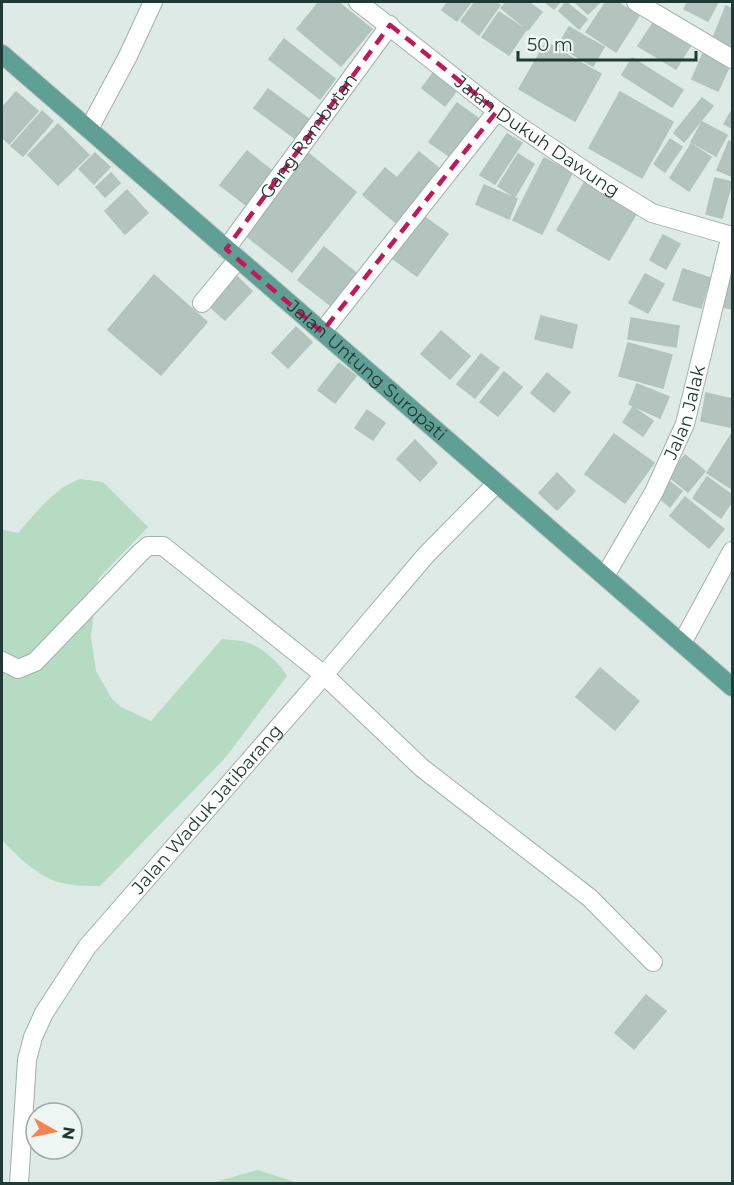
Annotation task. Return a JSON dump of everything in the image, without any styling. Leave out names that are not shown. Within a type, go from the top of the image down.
[{"type":"main road","name":"Jalan Untung Suropati","points":[[2,54],[732,687]]},
{"type":"street","points":[[89,129],[153,2]]},
{"type":"street","name":"Jalan Dukuh Dawung","points":[[358,2],[497,111],[603,183],[652,213],[732,235]]},
{"type":"street","points":[[636,2],[732,59]]},
{"type":"street","name":"Gang Rambutan","points":[[202,303],[232,254],[390,25]]},
{"type":"street","points":[[322,332],[497,111]]},
{"type":"street","name":"Jalan Jalak","points":[[604,576],[654,492],[684,424],[732,235]]},
{"type":"street","name":"Jalan Waduk Jatibarang","points":[[19,1184],[27,1060],[33,1037],[44,1013],[87,946],[426,555],[497,483]]},
{"type":"street","points":[[2,661],[18,669],[35,662],[141,552],[148,546],[159,544],[324,675],[422,768],[590,898],[653,962]]},
{"type":"street","points":[[682,644],[732,551]]},
{"type":"highlighted area","points":[[390,25],[497,111],[322,332],[226,249]]},
{"type":"green space","points":[[80,479],[103,482],[148,527],[98,579],[91,637],[96,671],[112,699],[121,707],[151,721],[222,639],[242,641],[255,646],[274,660],[287,676],[226,757],[100,886],[71,885],[48,878],[23,861],[2,840],[2,528],[18,533],[62,488]]},
{"type":"green space","points":[[258,1170],[298,1183],[213,1183],[215,1182]]},
{"type":"building","points":[[319,2],[338,2],[372,29],[341,66],[297,29]]},
{"type":"building","points":[[448,2],[471,2],[457,21],[442,10]]},
{"type":"building","points":[[475,2],[494,2],[500,5],[479,35],[461,21]]},
{"type":"building","points":[[507,2],[528,2],[542,12],[528,30],[501,8]]},
{"type":"building","points":[[545,2],[560,2],[554,9]]},
{"type":"building","points":[[566,2],[587,19],[579,29],[559,11]]},
{"type":"building","points":[[575,2],[600,2],[588,14]]},
{"type":"building","points":[[606,2],[617,2],[639,16],[616,52],[586,32]]},
{"type":"building","points":[[688,2],[718,2],[708,21],[684,9]]},
{"type":"building","points":[[726,6],[732,9],[732,46],[713,38]]},
{"type":"building","points":[[499,12],[526,30],[509,55],[482,37]]},
{"type":"building","points":[[655,20],[692,43],[676,69],[638,46]]},
{"type":"building","points":[[569,27],[604,47],[593,66],[558,46]]},
{"type":"building","points":[[284,39],[335,79],[320,99],[269,59]]},
{"type":"building","points":[[546,42],[576,60],[550,107],[519,89]]},
{"type":"building","points":[[704,51],[731,63],[718,91],[692,79]]},
{"type":"building","points":[[632,58],[683,90],[672,107],[622,75]]},
{"type":"building","points":[[576,60],[601,74],[575,121],[550,107]]},
{"type":"building","points":[[433,73],[457,90],[445,106],[422,88]]},
{"type":"building","points":[[268,89],[314,123],[300,142],[254,108]]},
{"type":"building","points":[[16,92],[38,111],[9,144],[2,137],[2,108]]},
{"type":"building","points":[[620,92],[673,122],[642,178],[589,148]]},
{"type":"building","points":[[702,98],[713,106],[684,142],[674,133]]},
{"type":"building","points":[[457,103],[479,119],[452,158],[429,142]]},
{"type":"building","points":[[732,110],[732,128],[724,124]]},
{"type":"building","points":[[42,111],[53,121],[23,156],[11,146]]},
{"type":"building","points":[[702,122],[727,135],[716,156],[691,142]]},
{"type":"building","points":[[58,124],[89,155],[58,185],[28,155]]},
{"type":"building","points":[[507,134],[522,143],[495,184],[480,175]]},
{"type":"building","points":[[670,139],[682,147],[665,172],[654,164]]},
{"type":"building","points":[[729,141],[732,143],[731,176],[717,170]]},
{"type":"building","points":[[691,144],[711,157],[689,191],[670,178]]},
{"type":"building","points":[[247,151],[272,171],[246,205],[220,185]]},
{"type":"building","points":[[419,152],[445,173],[401,227],[363,195],[385,168],[397,178]]},
{"type":"building","points":[[95,153],[110,167],[94,184],[79,169]]},
{"type":"building","points":[[308,153],[356,192],[292,272],[244,234]]},
{"type":"building","points":[[518,154],[534,164],[515,197],[498,186]]},
{"type":"building","points":[[544,158],[572,173],[542,234],[513,220]]},
{"type":"building","points":[[111,173],[120,183],[105,197],[96,187]]},
{"type":"building","points":[[587,178],[639,209],[609,260],[557,230]]},
{"type":"building","points":[[715,178],[732,182],[722,218],[706,214]]},
{"type":"building","points":[[484,185],[517,199],[509,219],[476,204]]},
{"type":"building","points":[[127,190],[148,213],[125,234],[105,211]]},
{"type":"building","points":[[419,213],[448,234],[417,276],[388,255]]},
{"type":"building","points":[[663,235],[680,244],[666,269],[650,260]]},
{"type":"building","points":[[324,247],[360,276],[334,308],[298,280]]},
{"type":"building","points":[[732,260],[732,309],[722,307]]},
{"type":"building","points":[[683,269],[710,278],[701,308],[673,300]]},
{"type":"building","points":[[233,273],[252,291],[225,320],[206,303]]},
{"type":"building","points":[[645,274],[664,284],[648,313],[629,303]]},
{"type":"building","points":[[154,275],[207,322],[161,375],[108,330]]},
{"type":"building","points":[[541,316],[577,325],[572,348],[535,339]]},
{"type":"building","points":[[631,318],[679,326],[676,347],[628,339]]},
{"type":"building","points":[[296,327],[312,342],[288,368],[272,353]]},
{"type":"building","points":[[441,331],[470,356],[450,379],[421,354]]},
{"type":"building","points":[[628,343],[672,355],[663,388],[619,376]]},
{"type":"building","points":[[481,354],[499,368],[475,398],[457,384]]},
{"type":"building","points":[[339,363],[356,376],[335,403],[318,390]]},
{"type":"building","points":[[504,372],[522,387],[498,416],[480,402]]},
{"type":"building","points":[[547,373],[570,392],[554,412],[531,393]]},
{"type":"building","points":[[637,384],[669,397],[660,418],[629,404]]},
{"type":"building","points":[[706,393],[732,399],[730,427],[701,421]]},
{"type":"building","points":[[633,407],[653,421],[643,436],[623,422]]},
{"type":"building","points":[[367,410],[385,423],[373,440],[355,428]]},
{"type":"building","points":[[732,433],[732,489],[707,473]]},
{"type":"building","points":[[614,434],[654,463],[625,503],[585,474]]},
{"type":"building","points":[[415,440],[437,463],[420,481],[397,459]]},
{"type":"building","points":[[685,455],[705,471],[688,492],[668,476]]},
{"type":"building","points":[[557,473],[575,491],[557,510],[539,493]]},
{"type":"building","points":[[707,477],[732,495],[732,501],[721,518],[693,498]]},
{"type":"building","points":[[666,479],[682,491],[670,507],[654,494]]},
{"type":"building","points":[[685,497],[724,529],[709,548],[670,516]]},
{"type":"building","points":[[600,668],[639,701],[615,730],[576,697]]},
{"type":"building","points":[[646,995],[666,1011],[634,1049],[615,1033]]}]
